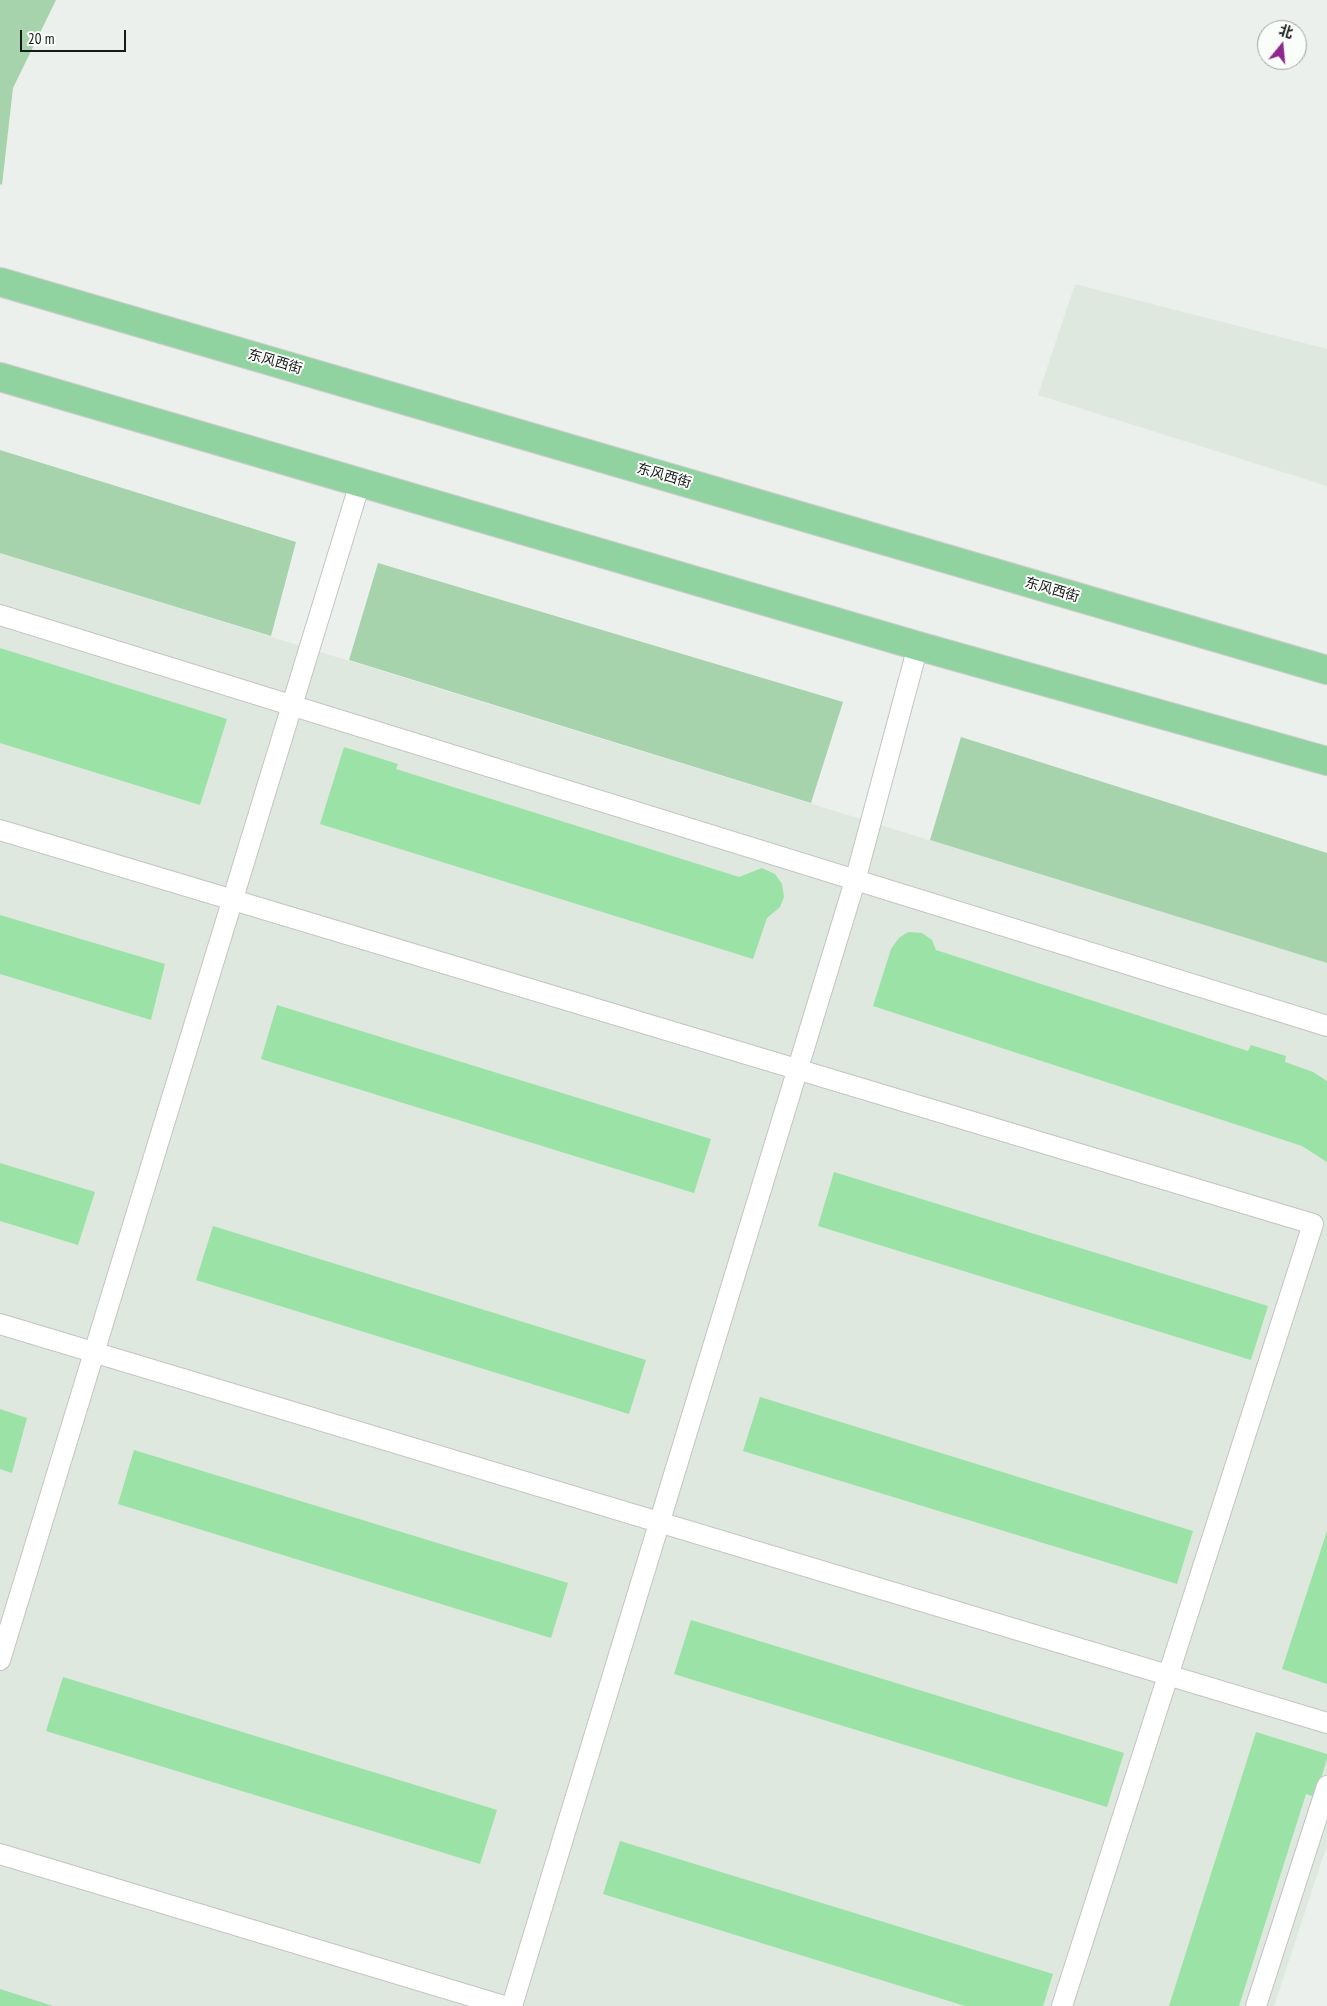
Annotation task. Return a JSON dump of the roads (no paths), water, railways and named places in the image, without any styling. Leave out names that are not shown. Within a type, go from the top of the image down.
[{"type":"main road","name":"东风西街","points":[[0,282],[1327,670]]},
{"type":"main road","points":[[0,377],[918,646],[1327,761]]},
{"type":"lane","points":[[0,1660],[360,483]]},
{"type":"lane","points":[[0,615],[1327,1026]]},
{"type":"lane","points":[[512,2006],[856,880],[918,646]]},
{"type":"lane","points":[[0,830],[1313,1224],[1062,2006]]},
{"type":"lane","points":[[0,1324],[1327,1723]]},
{"type":"lane","points":[[1256,2006],[1327,1786]]},
{"type":"lane","points":[[0,1854],[504,2006]]}]
